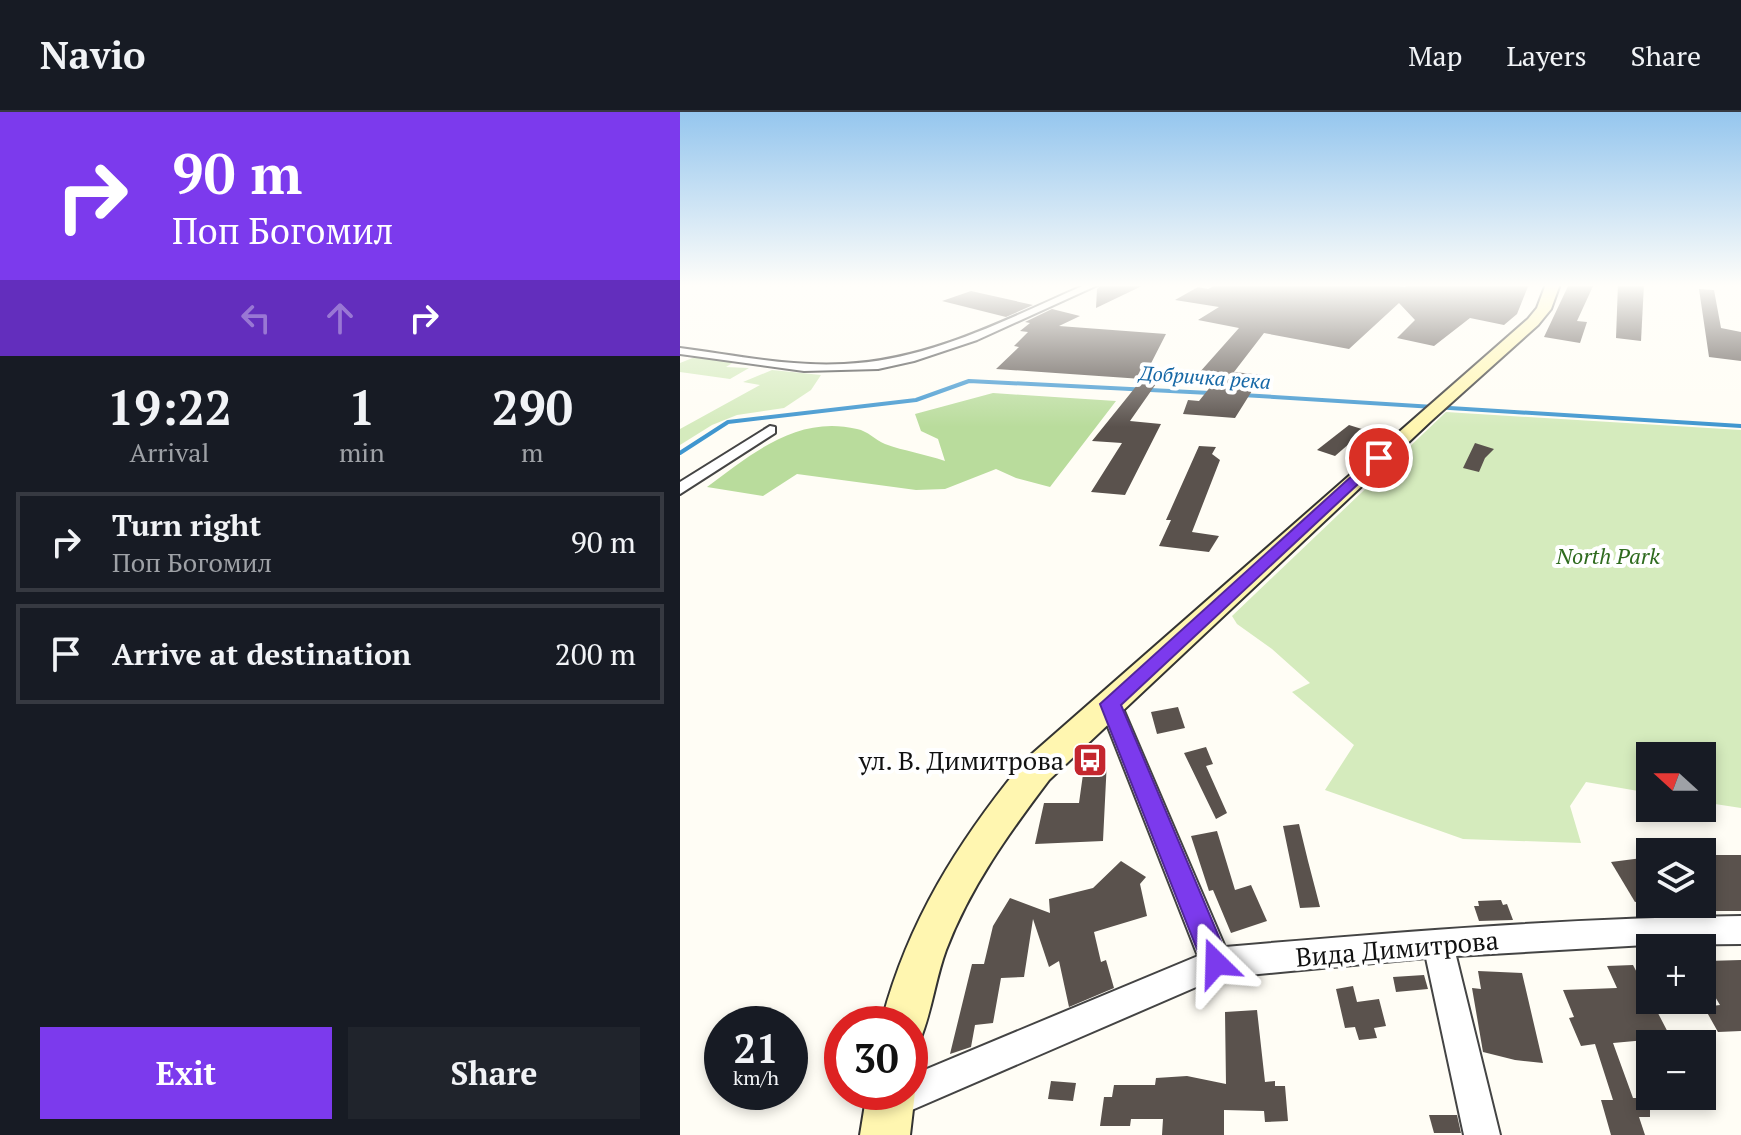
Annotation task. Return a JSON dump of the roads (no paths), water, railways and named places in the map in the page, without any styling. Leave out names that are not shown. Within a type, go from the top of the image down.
[{"type":"street","points":[[680,351],[786,365],[838,368],[893,363],[928,355],[983,332]]},
{"type":"street","points":[[907,1006],[911,984],[949,893],[991,827],[1037,770],[1522,332]]},
{"type":"street","points":[[680,489],[770,430]]},
{"type":"street","points":[[1110,704],[1216,963]]},
{"type":"street","name":"Вида Димитрова","points":[[928,1092],[1216,963],[1438,943],[1646,931],[1741,930]]},
{"type":"street","points":[[1438,943],[1482,1135]]},
{"type":"waterway","name":"Добричка река","points":[[680,453],[728,422],[916,400],[969,381],[1210,393]]},
{"type":"waterway","name":"Добричка река","points":[[1242,395],[1741,426]]},
{"type":"place","name":"ул. В. Димитрова","points":[[1090,760]]},
{"type":"park label","name":"North Park","points":[[1608,555]]}]
